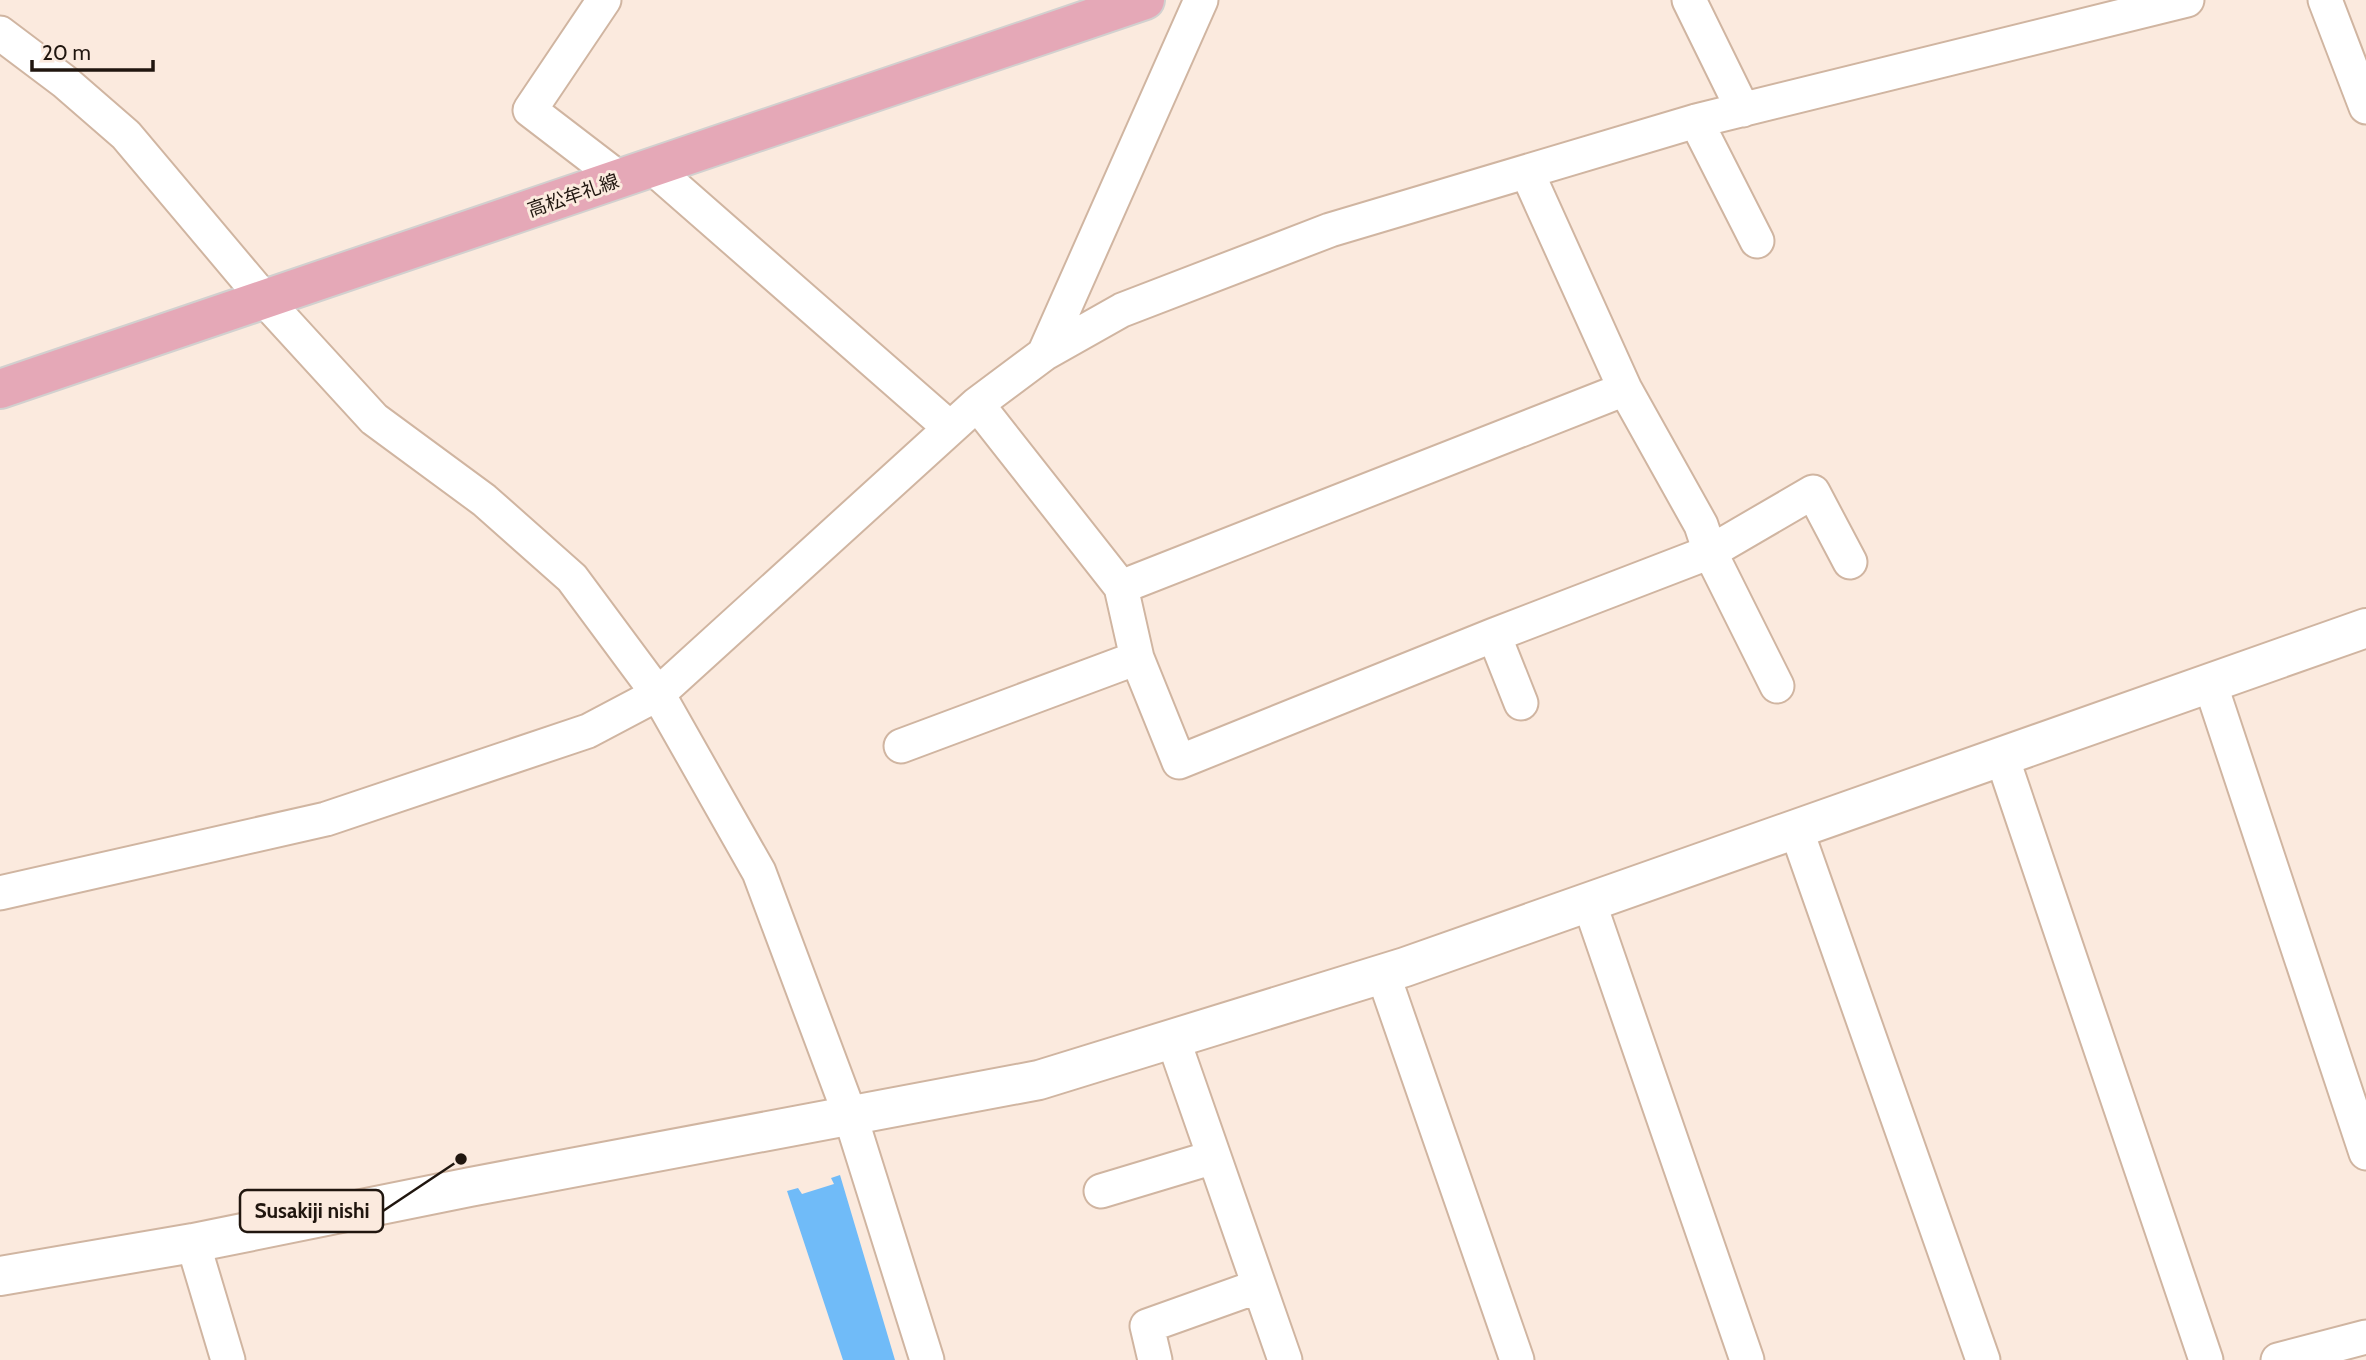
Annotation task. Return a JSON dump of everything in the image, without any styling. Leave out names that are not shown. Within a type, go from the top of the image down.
[{"type":"main road","name":"高松牟礼線","points":[[0,389],[1145,0]]},
{"type":"street","points":[[604,0],[530,110],[636,173],[950,428]]},
{"type":"street","points":[[1044,354],[1201,0]]},
{"type":"street","points":[[1689,0],[1742,110]]},
{"type":"street","points":[[0,893],[326,819],[588,731],[658,694],[976,404],[1044,354],[1122,310],[1330,230],[1696,121],[2186,0]]},
{"type":"street","points":[[2325,0],[2366,107]]},
{"type":"street","points":[[0,33],[65,82],[126,135],[265,300],[374,419],[484,500],[572,578],[658,694],[759,872],[850,1115],[927,1360]]},
{"type":"street","points":[[1696,121],[1757,241]]},
{"type":"street","points":[[1527,172],[1625,389],[1702,525],[1710,552],[1777,686]]},
{"type":"street","points":[[1121,587],[1625,389]]},
{"type":"street","points":[[976,404],[1121,587],[1137,658],[1179,762],[1494,635],[1710,552],[1813,492],[1850,562]]},
{"type":"street","points":[[0,1276],[193,1243],[1039,1080],[1383,974],[2366,628]]},
{"type":"street","points":[[1494,635],[1521,703]]},
{"type":"street","points":[[901,746],[1137,658]]},
{"type":"street","points":[[2210,683],[2366,1153]]},
{"type":"street","points":[[2002,757],[2206,1360]]},
{"type":"street","points":[[1796,829],[1983,1360]]},
{"type":"street","points":[[1589,902],[1747,1360]]},
{"type":"street","points":[[1383,974],[1517,1360]]},
{"type":"street","points":[[1173,1039],[1285,1360]]},
{"type":"street","points":[[1101,1191],[1214,1157]]},
{"type":"street","points":[[193,1243],[228,1360]]},
{"type":"street","points":[[1156,1360],[1147,1326],[1259,1286]]},
{"type":"street","points":[[2278,1360],[2366,1337]]},
{"type":"water","points":[[840,1175],[895,1360],[843,1360],[787,1191],[798,1188],[802,1194],[834,1184],[831,1178]]},
{"type":"place","name":"Susakiji nishi","points":[[461,1159]]}]
